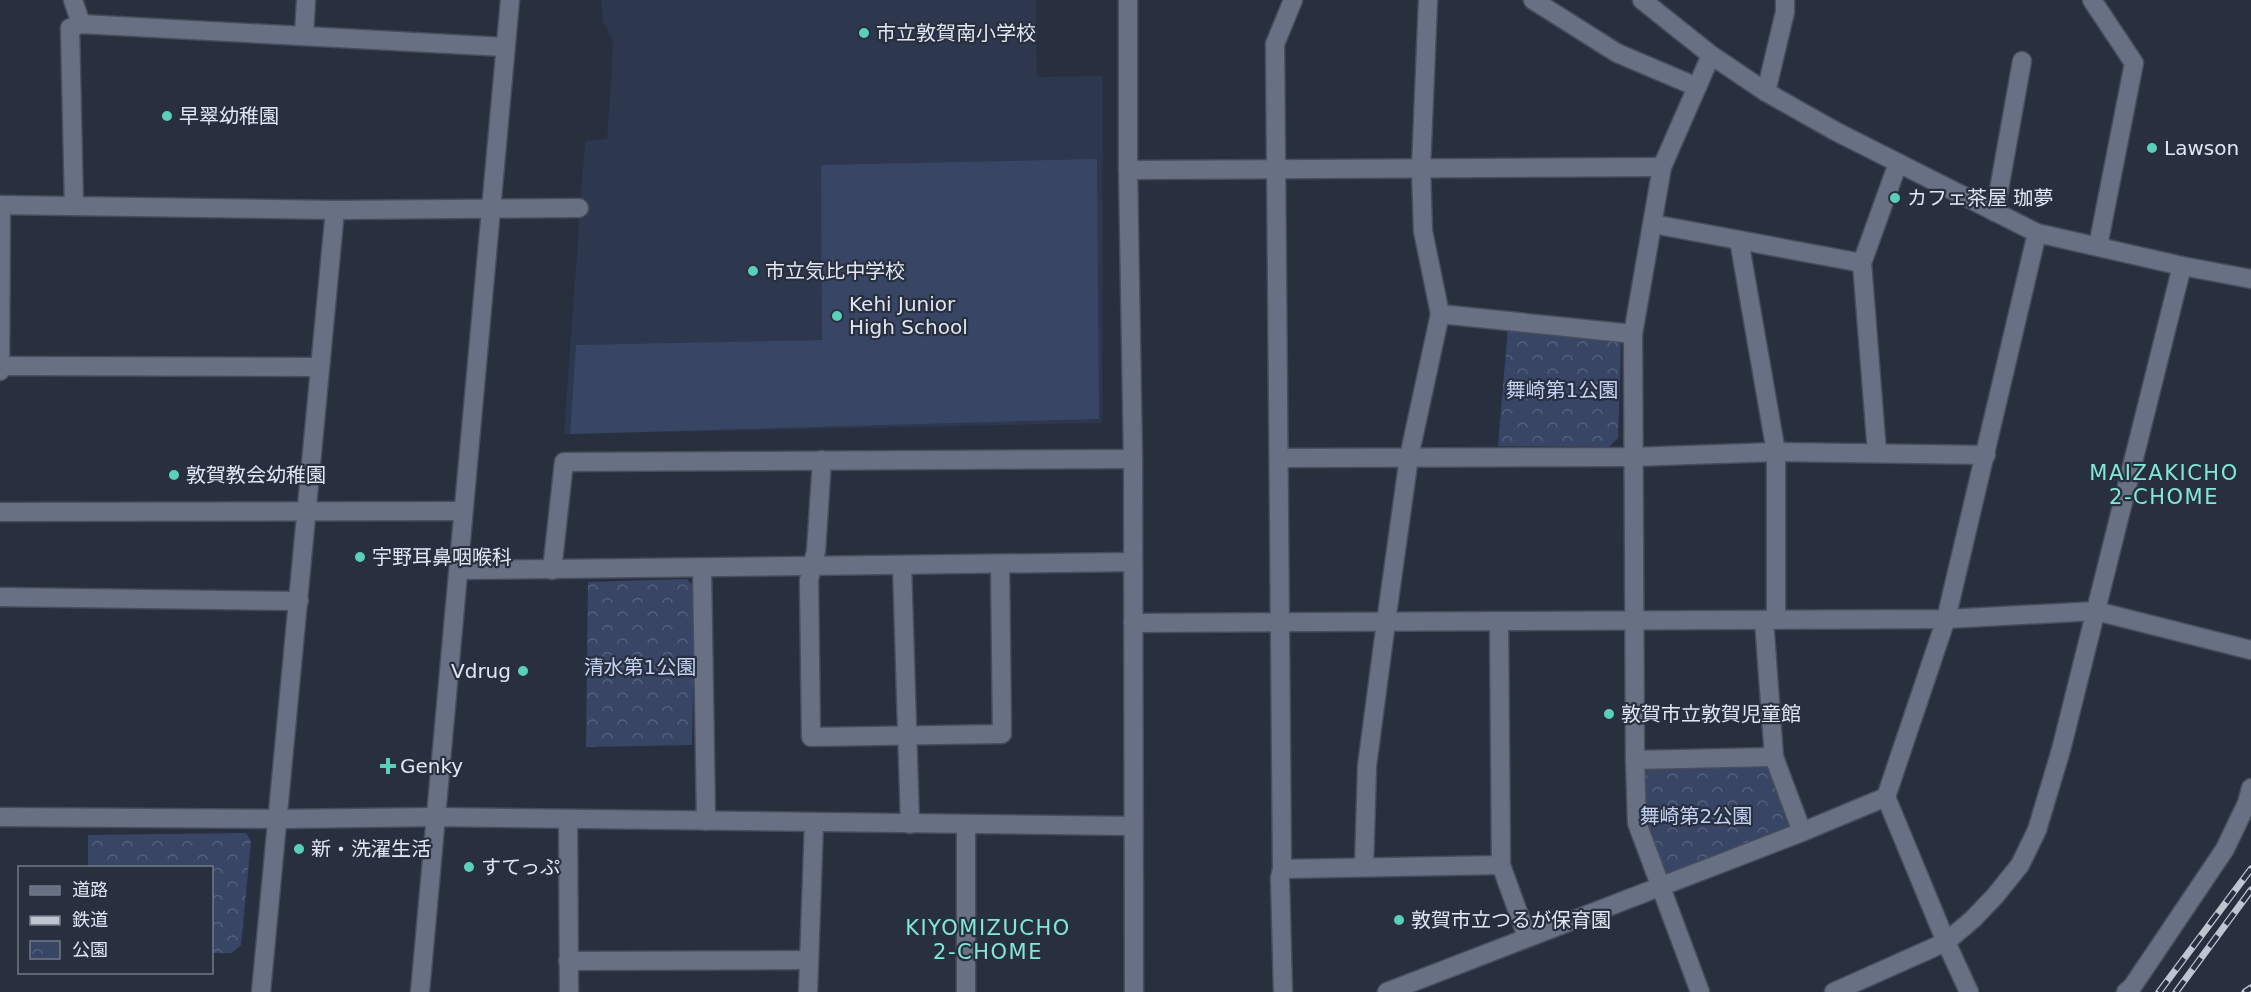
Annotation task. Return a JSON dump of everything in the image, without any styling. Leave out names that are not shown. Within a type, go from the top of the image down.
[{"type":"street","points":[[73,0],[81,24]]},
{"type":"street","points":[[304,36],[306,0]]},
{"type":"street","points":[[420,992],[510,0]]},
{"type":"street","points":[[1128,0],[1128,170],[1133,459],[1134,992]]},
{"type":"street","points":[[1283,992],[1280,878],[1282,869],[1278,170],[1275,44],[1293,0]]},
{"type":"street","points":[[1364,867],[1367,766],[1386,622],[1409,457],[1440,314],[1422,231],[1421,169],[1428,0]]},
{"type":"street","points":[[1533,0],[1617,53],[1697,87]]},
{"type":"street","points":[[1642,0],[1711,56],[1766,92],[1898,163],[2037,233],[2251,279]]},
{"type":"street","points":[[1766,92],[1785,12],[1785,0]]},
{"type":"street","points":[[2092,0],[2134,63],[2098,246]]},
{"type":"street","points":[[74,206],[70,28],[81,24],[506,47]]},
{"type":"street","points":[[1700,992],[1638,823],[1635,760],[1633,334],[1662,167],[1711,56]]},
{"type":"street","points":[[1995,212],[2022,61]]},
{"type":"street","points":[[1877,453],[1862,263],[1898,163]]},
{"type":"street","points":[[1128,170],[1662,167]]},
{"type":"street","points":[[0,371],[1,205],[335,210],[579,208]]},
{"type":"street","points":[[261,992],[335,210]]},
{"type":"street","points":[[1653,224],[1862,263]]},
{"type":"street","points":[[1969,992],[1886,797],[1946,619],[2037,233]]},
{"type":"street","points":[[1739,240],[1776,452],[1770,620],[1774,757],[1802,832]]},
{"type":"street","points":[[1834,992],[1946,942],[1995,896],[2020,865],[2037,830],[2061,750],[2182,266]]},
{"type":"street","points":[[1440,314],[1633,334]]},
{"type":"street","points":[[0,366],[319,367]]},
{"type":"street","points":[[1279,458],[1632,457],[1776,452],[1986,455]]},
{"type":"street","points":[[552,570],[564,462],[1133,459]]},
{"type":"street","points":[[822,460],[816,551],[809,580],[811,737],[1002,734],[1000,564]]},
{"type":"street","points":[[0,512],[463,511]]},
{"type":"street","points":[[459,570],[1133,562]]},
{"type":"street","points":[[902,565],[910,824]]},
{"type":"street","points":[[702,568],[706,821]]},
{"type":"street","points":[[0,597],[299,601]]},
{"type":"street","points":[[1133,623],[1946,619],[2096,611],[2251,650]]},
{"type":"street","points":[[1499,621],[1501,865],[1527,937]]},
{"type":"street","points":[[1635,760],[1774,757]]},
{"type":"street","points":[[1387,992],[1802,832],[1886,797]]},
{"type":"street","points":[[2126,992],[2132,987],[2225,849],[2250,798]]},
{"type":"street","points":[[0,817],[568,819],[1133,826]]},
{"type":"street","points":[[568,819],[569,992]]},
{"type":"street","points":[[808,992],[814,822]]},
{"type":"street","points":[[966,824],[966,992]]},
{"type":"street","points":[[1282,869],[1501,865]]},
{"type":"street","points":[[568,961],[808,960]]},
{"type":"shaded area","name":"Kehi Junior High School","points":[[601,0],[1036,0],[1037,77],[1103,76],[1102,423],[564,434],[585,141],[607,139],[613,42],[603,21]]},
{"type":"green space","points":[[1097,159],[1099,419],[570,434],[576,345],[822,340],[821,165]]},
{"type":"green space","name":"舞崎第1公園","points":[[1508,327],[1615,337],[1621,342],[1618,438],[1609,447],[1498,446]]},
{"type":"green space","name":"清水第1公園","points":[[687,579],[695,588],[692,745],[586,747],[588,582]]},
{"type":"green space","name":"舞崎第2公園","points":[[1765,765],[1771,770],[1792,825],[1785,833],[1673,878],[1665,875],[1646,823],[1644,772],[1651,768]]},
{"type":"green space","points":[[246,833],[251,841],[241,945],[232,953],[213,953],[213,866],[88,866],[88,835]]},
{"type":"railway","points":[[2159,992],[2251,869]]},
{"type":"railway","points":[[2176,992],[2251,890]]},
{"type":"railway","points":[[2245,992],[2251,988]]},
{"type":"place","name":"市立敦賀南小学校","points":[[864,33]]},
{"type":"place","name":"早翠幼稚園","points":[[167,116]]},
{"type":"place","name":"Lawson","points":[[2152,148]]},
{"type":"place","name":"カフェ茶屋 珈夢","points":[[1895,198]]},
{"type":"place","name":"市立気比中学校","points":[[753,271]]},
{"type":"place","name":"Kehi Junior High School","points":[[837,316]]},
{"type":"place","name":"敦賀教会幼稚園","points":[[174,475]]},
{"type":"place","name":"宇野耳鼻咽喉科","points":[[360,557]]},
{"type":"place","name":"Vdrug","points":[[523,671]]},
{"type":"place","name":"敦賀市立敦賀児童館","points":[[1609,714]]},
{"type":"place","name":"Genky","points":[[388,766]]},
{"type":"place","name":"新・洗濯生活","points":[[299,849]]},
{"type":"place","name":"すてっぷ","points":[[469,867]]},
{"type":"place","name":"敦賀市立つるが保育園","points":[[1399,920]]},
{"type":"district","name":"MAIZAKICHO 2-CHOME","points":[[2164,485]]},
{"type":"district","name":"KIYOMIZUCHO 2-CHOME","points":[[988,940]]}]
